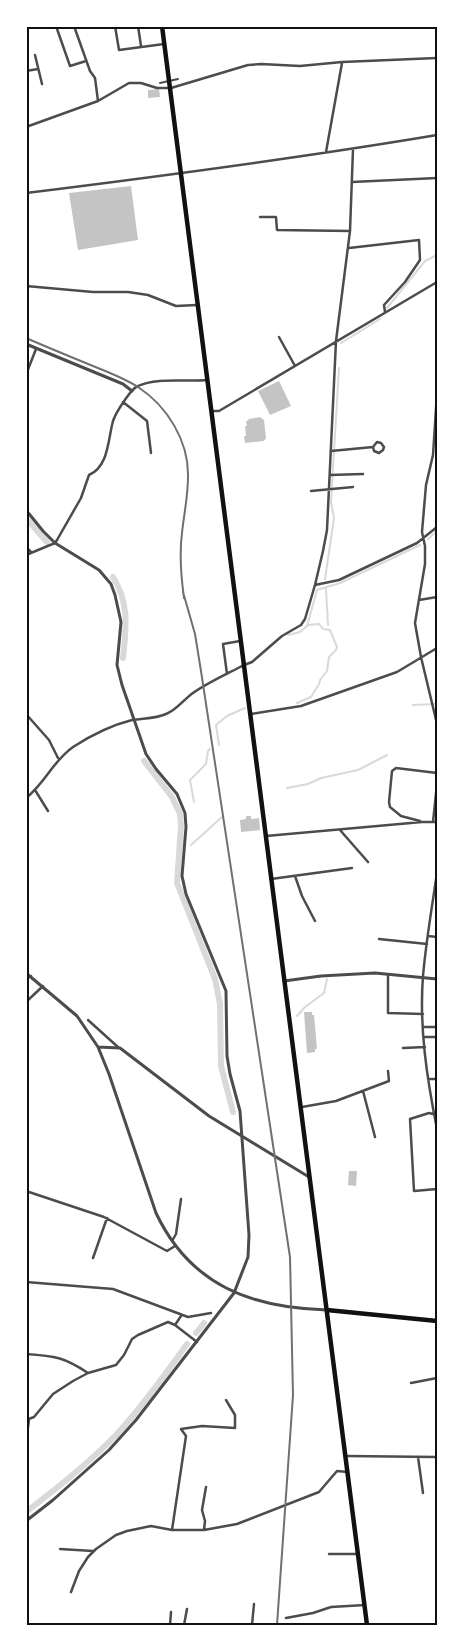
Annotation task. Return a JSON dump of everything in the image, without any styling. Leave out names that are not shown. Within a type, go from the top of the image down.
[{"type":"main road","points":[[162,26],[367,1625]]},
{"type":"main road","points":[[327,1310],[437,1321]]},
{"type":"street","points":[[56,26],[70,66],[86,61]]},
{"type":"street","points":[[74,26],[86,61],[95,78],[98,101]]},
{"type":"street","points":[[115,26],[119,50],[164,44]]},
{"type":"street","points":[[138,26],[141,46]]},
{"type":"street","points":[[35,55],[42,84]]},
{"type":"street","points":[[26,127],[98,101],[129,83],[141,83],[157,88],[171,88],[248,65],[300,66],[342,62],[437,58]]},
{"type":"street","points":[[326,152],[342,62]]},
{"type":"street","points":[[26,71],[38,69]]},
{"type":"street","points":[[160,83],[178,79]]},
{"type":"street","points":[[26,193],[353,149],[437,135]]},
{"type":"street","points":[[26,798],[46,778],[58,758],[74,746],[106,729],[134,720],[153,719],[168,714],[192,694],[252,662],[282,636],[301,625],[315,585],[326,530],[336,341],[350,231],[353,149]]},
{"type":"street","points":[[352,182],[437,178]]},
{"type":"street","points":[[260,217],[276,217],[277,230],[350,231]]},
{"type":"street","points":[[348,248],[419,240],[420,260],[405,282],[384,305],[385,312]]},
{"type":"street","points":[[212,411],[219,411],[437,282]]},
{"type":"street","points":[[26,286],[93,292],[128,292],[148,295],[176,306],[198,304]]},
{"type":"street","points":[[279,337],[295,366]]},
{"type":"street","points":[[26,344],[122,384],[132,391]]},
{"type":"street","points":[[27,372],[37,347]]},
{"type":"street","points":[[26,555],[55,543],[81,498],[89,476],[101,466],[108,449],[114,420],[123,402],[137,386],[154,381],[208,380]]},
{"type":"street","points":[[437,393],[434,449],[431,470],[426,485],[422,532],[425,546],[425,564],[415,623],[437,724]]},
{"type":"street","points":[[123,402],[147,421],[151,453]]},
{"type":"street","points":[[331,451],[373,447],[378,442],[384,447],[379,453],[374,451],[373,447]]},
{"type":"street","points":[[330,475],[363,474]]},
{"type":"street","points":[[311,491],[327,491],[329,489],[353,487]]},
{"type":"street","points":[[26,510],[55,543],[99,570],[111,584],[118,604],[121,622],[117,670],[146,754],[177,794],[185,813],[183,881],[186,894],[226,991],[228,1066],[240,1111],[249,1235],[248,1257],[234,1293],[196,1342],[125,1433],[52,1500],[26,1521]]},
{"type":"street","points":[[315,585],[339,580],[418,543],[437,527]]},
{"type":"street","points":[[26,547],[31,552]]},
{"type":"street","points":[[419,600],[437,597]]},
{"type":"street","points":[[227,674],[223,644],[240,641]]},
{"type":"street","points":[[249,714],[301,706],[397,672],[437,648]]},
{"type":"street","points":[[26,714],[49,740],[58,758]]},
{"type":"street","points":[[422,822],[401,816],[390,807],[392,771],[396,768],[437,773]]},
{"type":"street","points":[[433,822],[437,784]]},
{"type":"street","points":[[35,790],[48,811]]},
{"type":"street","points":[[265,836],[437,822]]},
{"type":"street","points":[[340,830],[368,862]]},
{"type":"street","points":[[271,879],[352,868]]},
{"type":"street","points":[[437,873],[423,978],[423,1027],[428,1079],[437,1129]]},
{"type":"street","points":[[295,876],[302,896],[315,921]]},
{"type":"street","points":[[432,909],[437,907]]},
{"type":"street","points":[[428,936],[437,937]]},
{"type":"street","points":[[379,939],[427,944]]},
{"type":"street","points":[[26,973],[77,1016],[98,1047],[109,1074],[150,1199],[161,1224],[175,1246],[198,1271],[234,1293],[281,1307],[327,1310]]},
{"type":"street","points":[[284,981],[321,976],[375,973],[437,979]]},
{"type":"street","points":[[388,975],[388,1013],[423,1014]]},
{"type":"street","points":[[26,978],[31,976]]},
{"type":"street","points":[[26,1002],[43,986]]},
{"type":"street","points":[[88,1020],[120,1048],[208,1116],[309,1177]]},
{"type":"street","points":[[423,1027],[437,1027]]},
{"type":"street","points":[[424,1037],[437,1037]]},
{"type":"street","points":[[98,1047],[120,1048]]},
{"type":"street","points":[[403,1048],[425,1047]]},
{"type":"street","points":[[300,1107],[336,1101],[388,1081],[388,1071]]},
{"type":"street","points":[[428,1079],[437,1078]]},
{"type":"street","points":[[363,1091],[375,1136]]},
{"type":"street","points":[[435,1114],[429,1113],[410,1119],[414,1191],[437,1189]]},
{"type":"street","points":[[26,1191],[107,1218],[167,1251],[175,1246]]},
{"type":"street","points":[[172,1241],[176,1234],[181,1199]]},
{"type":"street","points":[[93,1258],[107,1218]]},
{"type":"street","points":[[26,1282],[113,1289],[179,1312],[188,1317],[211,1313]]},
{"type":"street","points":[[175,1325],[182,1315]]},
{"type":"street","points":[[26,1443],[28,1420],[34,1417],[53,1394],[88,1373],[116,1365],[124,1356],[132,1340],[138,1335],[168,1322],[175,1325],[196,1342]]},
{"type":"street","points":[[26,1354],[54,1356],[67,1360],[88,1373]]},
{"type":"street","points":[[411,1383],[437,1378]]},
{"type":"street","points":[[172,1530],[186,1436],[181,1429],[202,1426],[235,1428],[235,1415],[226,1400]]},
{"type":"street","points":[[346,1456],[437,1457]]},
{"type":"street","points":[[418,1457],[423,1493]]},
{"type":"street","points":[[71,1592],[79,1571],[93,1551],[116,1535],[151,1526],[172,1530],[204,1530],[238,1524],[319,1492],[338,1471],[348,1472]]},
{"type":"street","points":[[204,1530],[205,1521],[202,1510],[206,1487]]},
{"type":"street","points":[[60,1548],[93,1551]]},
{"type":"street","points":[[329,1554],[355,1553],[359,1555]]},
{"type":"street","points":[[252,1625],[254,1604]]},
{"type":"street","points":[[286,1618],[314,1613],[330,1607],[365,1605]]},
{"type":"street","points":[[184,1625],[187,1609]]},
{"type":"street","points":[[170,1625],[171,1612]]},
{"type":"building","points":[[159,89],[160,97],[148,98],[148,90]]},
{"type":"building","points":[[131,186],[138,240],[78,250],[69,193]]},
{"type":"building","points":[[279,381],[291,406],[270,415],[258,391]]},
{"type":"building","points":[[260,417],[264,420],[266,438],[264,441],[245,443],[246,422],[249,419]]},
{"type":"building","points":[[246,816],[251,816],[251,819],[259,818],[260,830],[241,832],[240,820],[246,819]]},
{"type":"building","points":[[304,1012],[312,1012],[312,1015],[314,1015],[317,1049],[315,1049],[315,1052],[307,1053]]},
{"type":"building","points":[[349,1171],[357,1171],[356,1186],[348,1185]]},
{"type":"waterway","points":[[387,308],[425,261],[437,255]]},
{"type":"waterway","points":[[341,343],[380,319]]},
{"type":"waterway","points":[[325,579],[334,518],[331,502],[339,368]]},
{"type":"waterway","points":[[26,518],[47,542]]},
{"type":"waterway","points":[[428,539],[437,531]]},
{"type":"waterway","points":[[288,635],[300,632],[307,626],[317,590],[340,583],[420,545]]},
{"type":"waterway","points":[[113,577],[122,597],[124,607],[126,626],[123,658]]},
{"type":"waterway","points":[[326,589],[328,625]]},
{"type":"waterway","points":[[308,625],[319,624],[323,629],[330,630]]},
{"type":"waterway","points":[[297,703],[311,697],[327,671],[329,657],[337,647],[330,630]]},
{"type":"waterway","points":[[413,705],[437,704]]},
{"type":"waterway","points":[[219,745],[216,725],[227,716],[245,708]]},
{"type":"waterway","points":[[194,802],[190,780],[206,764],[210,749]]},
{"type":"waterway","points":[[287,788],[358,770],[387,755]]},
{"type":"waterway","points":[[144,761],[172,797],[180,814],[181,826],[177,883],[215,979],[220,1004],[221,1066],[233,1112]]},
{"type":"waterway","points":[[191,845],[222,817]]},
{"type":"waterway","points":[[297,1016],[305,1007],[324,993],[327,979]]},
{"type":"waterway","points":[[196,1333],[204,1323]]},
{"type":"waterway","points":[[26,1512],[84,1465],[116,1435],[162,1379],[187,1344]]},
{"type":"railway","points":[[26,338],[122,378],[149,395],[167,414],[185,450],[187,464],[188,477],[181,549],[181,574],[184,598]]},
{"type":"railway","points":[[183,592],[195,634],[201,671],[290,1257],[293,1395],[277,1625]]}]
